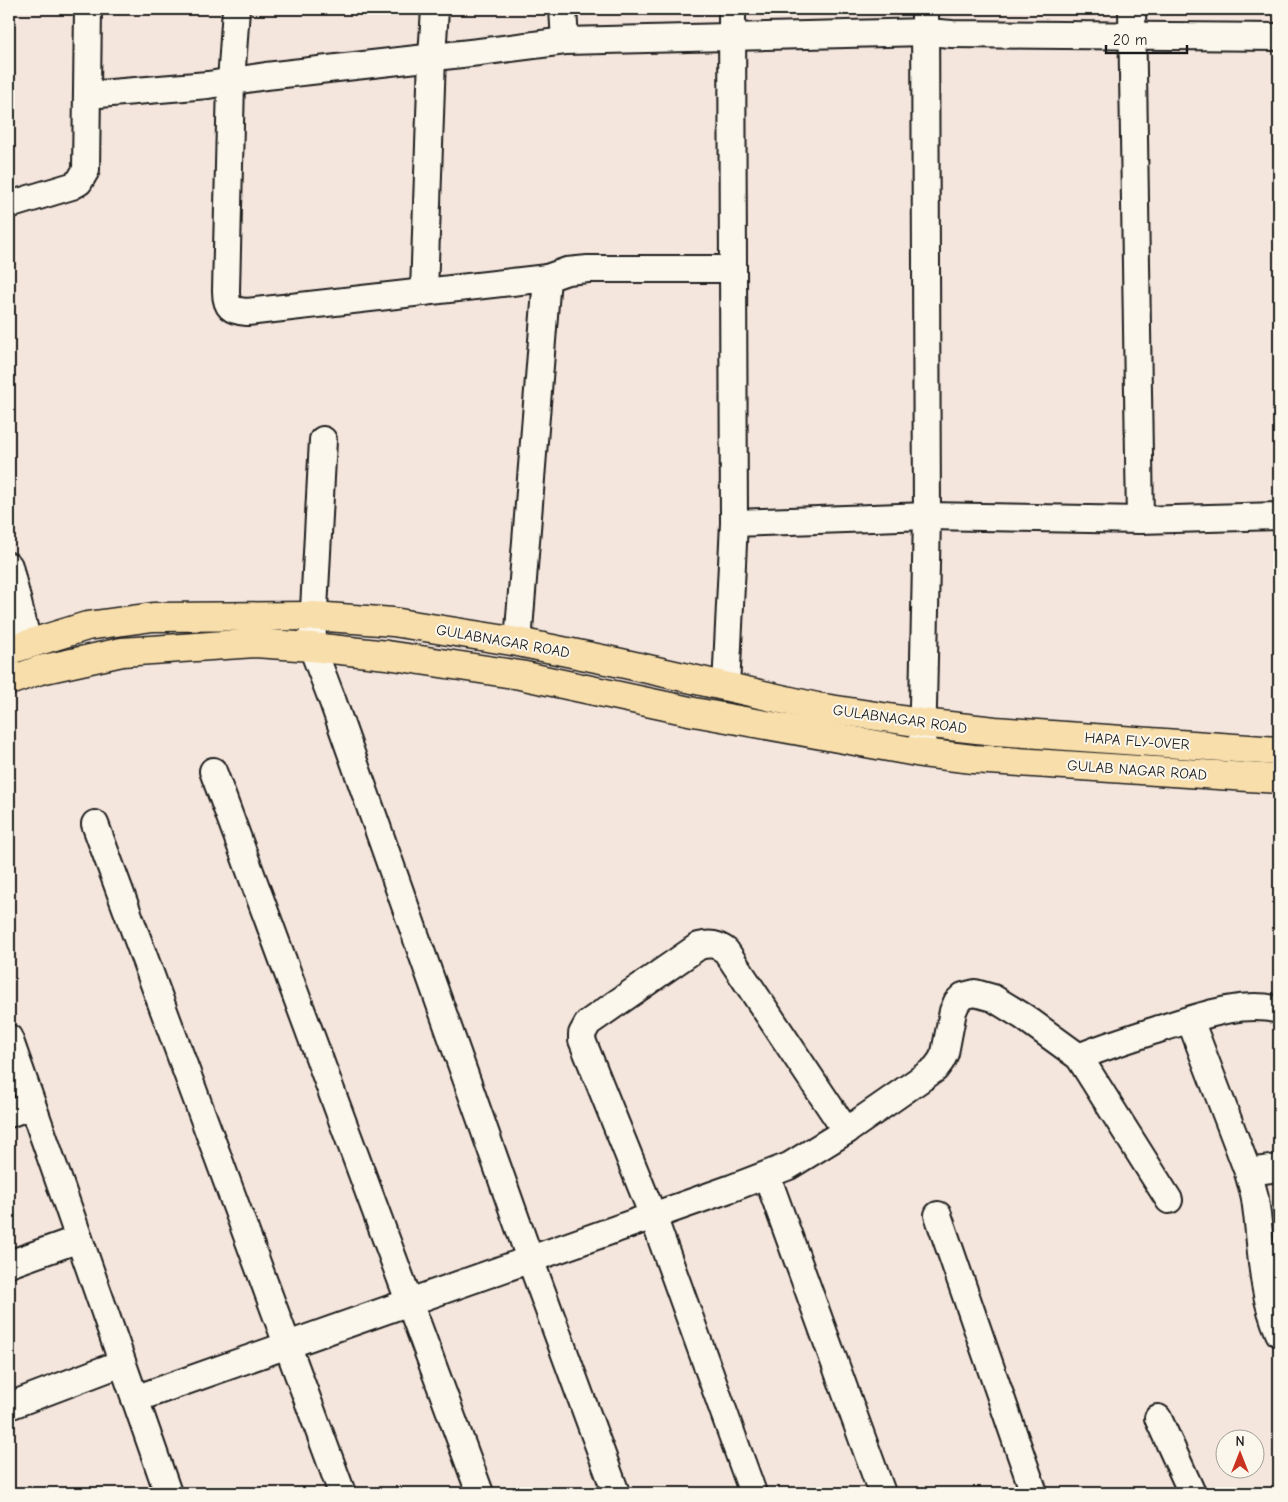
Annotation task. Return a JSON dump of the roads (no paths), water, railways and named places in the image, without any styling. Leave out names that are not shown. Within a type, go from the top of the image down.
[{"type":"main road","name":"GULABNAGAR ROAD","points":[[18,647],[88,626],[153,617],[314,616],[393,622],[518,642],[817,707],[922,723],[995,731]]},
{"type":"main road","name":"GULABNAGAR ROAD","points":[[9,681],[40,670],[122,652],[255,643],[312,647],[520,675],[694,712],[922,753],[995,760]]},
{"type":"main road","name":"HAPA FLY-OVER","points":[[995,731],[1279,751]]},
{"type":"main road","name":"GULAB NAGAR ROAD","points":[[995,760],[1279,779]]},
{"type":"street","points":[[9,205],[72,186],[83,177],[88,164],[88,9]]},
{"type":"street","points":[[236,9],[231,82],[226,300],[229,306],[237,311],[247,312],[547,278],[568,271],[588,269],[732,269]]},
{"type":"street","points":[[424,292],[435,9]]},
{"type":"street","points":[[563,9],[564,41]]},
{"type":"street","points":[[726,687],[734,523],[732,9]]},
{"type":"street","points":[[1132,9],[1140,520]]},
{"type":"street","points":[[88,95],[208,85],[266,76],[564,41],[732,36],[926,20],[952,34],[1279,37]]},
{"type":"street","points":[[922,753],[927,516],[926,20]]},
{"type":"street","points":[[518,642],[547,278]]},
{"type":"street","points":[[323,440],[312,647],[334,702],[530,1259],[616,1493]]},
{"type":"street","points":[[734,523],[927,516],[1140,520],[1279,516]]},
{"type":"street","points":[[9,566],[18,647]]},
{"type":"street","points":[[213,771],[480,1493]]},
{"type":"street","points":[[95,824],[342,1493]]},
{"type":"street","points":[[753,1493],[654,1216],[582,1040],[582,1034],[588,1023],[699,946],[713,944],[720,946],[726,952],[846,1131]]},
{"type":"street","points":[[135,1399],[767,1176],[789,1166],[846,1131],[935,1069],[942,1061],[945,1053],[953,1011],[957,1002],[964,996],[975,993],[993,998],[1024,1017],[1079,1058],[1169,1200]]},
{"type":"street","points":[[1079,1058],[1103,1047],[1227,1010],[1251,1008],[1279,1010]]},
{"type":"street","points":[[1190,1020],[1248,1172],[1255,1197],[1262,1271],[1270,1307],[1279,1333]]},
{"type":"street","points":[[9,1038],[20,1109],[79,1239],[168,1493]]},
{"type":"street","points":[[1248,1172],[1279,1168]]},
{"type":"street","points":[[767,1176],[882,1493]]},
{"type":"street","points":[[938,1215],[1034,1493]]},
{"type":"street","points":[[9,1264],[79,1239]]},
{"type":"street","points":[[9,1406],[122,1363]]},
{"type":"street","points":[[1158,1418],[1192,1493]]}]
